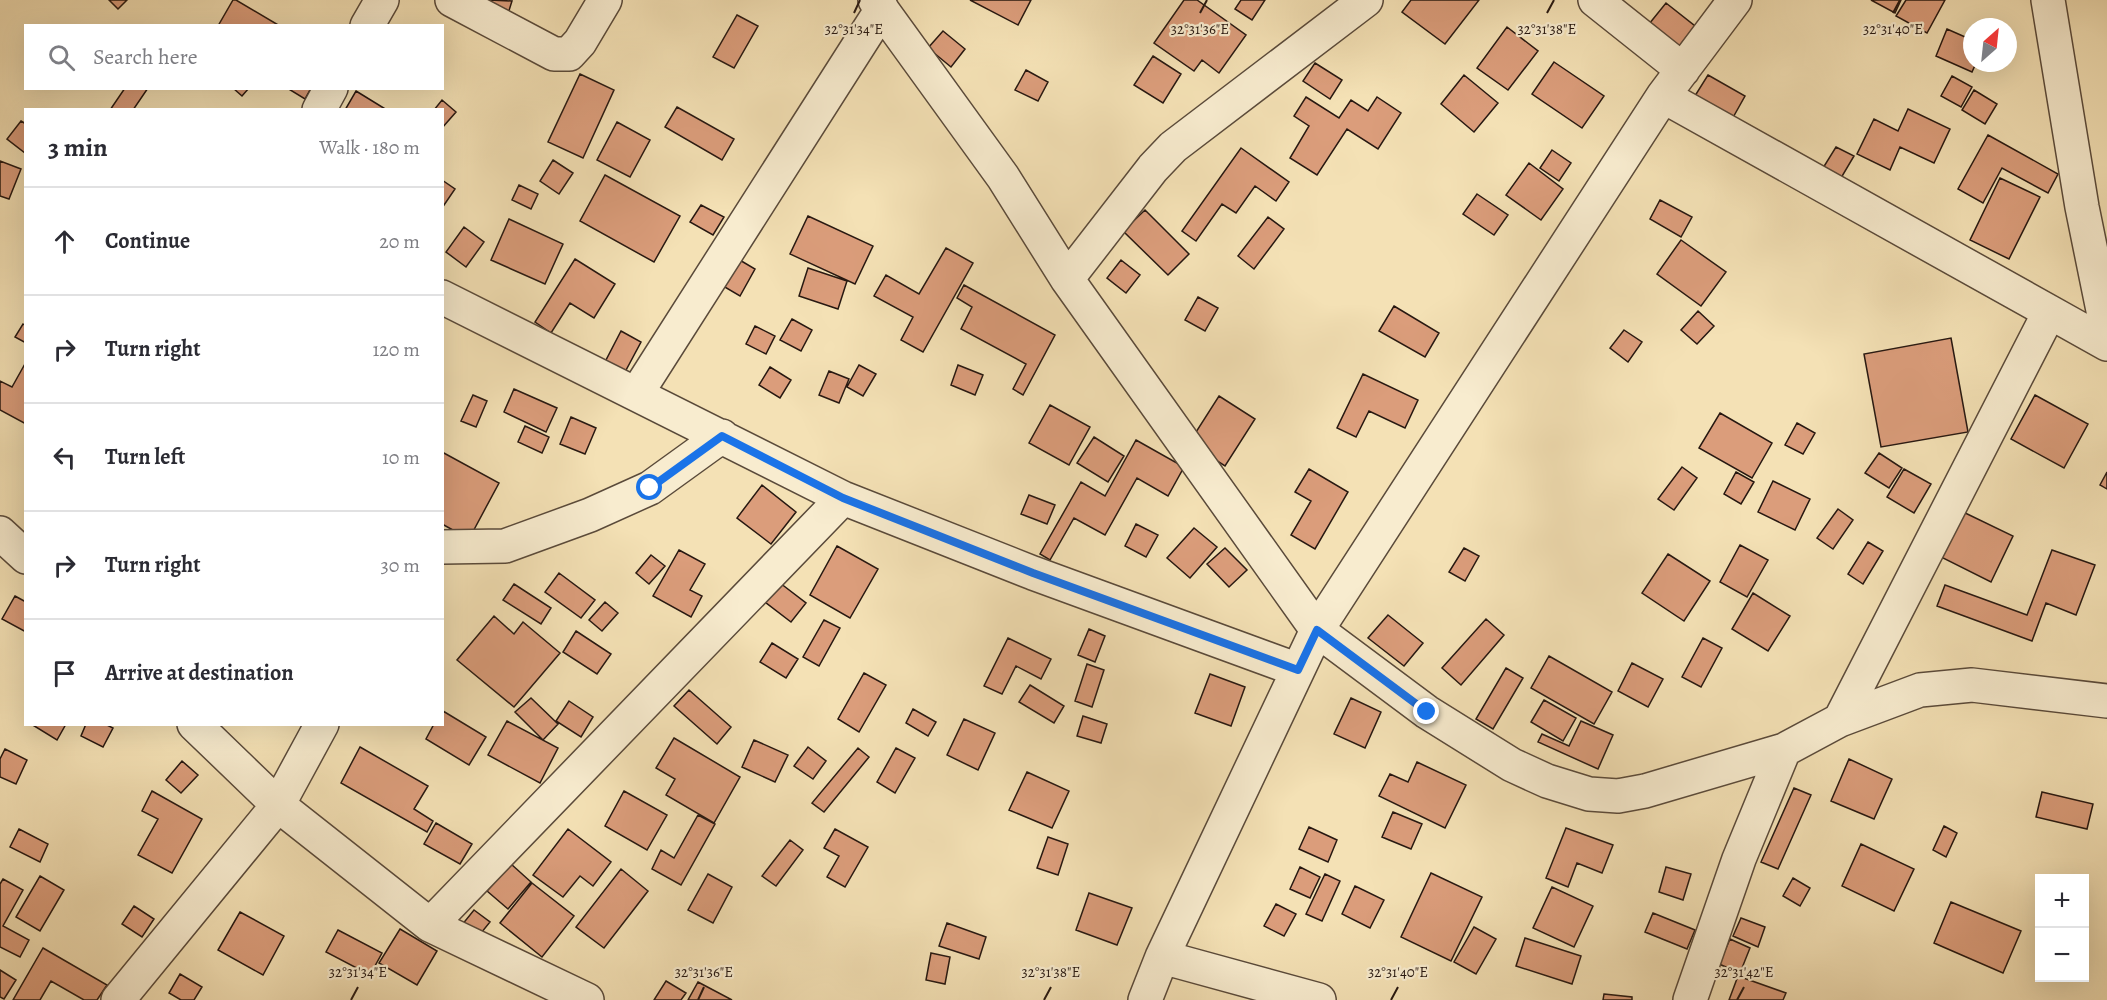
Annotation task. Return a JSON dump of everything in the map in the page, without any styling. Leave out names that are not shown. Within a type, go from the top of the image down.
[{"type":"street","points":[[368,24],[382,0]]},
{"type":"street","points":[[453,0],[554,54],[569,54],[580,42],[605,0]]},
{"type":"street","points":[[1067,279],[1153,168],[1173,147],[1365,0]]},
{"type":"street","points":[[1595,0],[1683,70]]},
{"type":"street","points":[[1145,1000],[1162,957],[1317,630],[1663,96],[1735,0]]},
{"type":"street","points":[[2048,0],[2078,185],[2107,330]]},
{"type":"street","points":[[637,393],[878,4],[1004,177],[1067,279],[1317,630],[1427,712],[1512,765],[1547,781],[1589,794],[1618,796],[1645,791],[1784,750],[1840,720],[1920,690],[1972,685],[2107,701]]},
{"type":"street","points":[[320,108],[330,90]]},
{"type":"street","points":[[1663,96],[2107,345]]},
{"type":"street","points":[[444,298],[843,498],[1033,573],[1298,670]]},
{"type":"street","points":[[1840,720],[2049,313]]},
{"type":"street","points":[[444,547],[505,546],[590,515],[650,488],[722,436]]},
{"type":"street","points":[[430,925],[843,498]]},
{"type":"street","points":[[0,533],[24,555]]},
{"type":"street","points":[[196,726],[278,805],[430,925],[587,1000]]},
{"type":"street","points":[[118,1000],[278,805],[321,726]]},
{"type":"street","points":[[1690,1000],[1738,859],[1784,750]]},
{"type":"street","points":[[1162,957],[1319,1000]]},
{"type":"building","points":[[109,0],[127,0],[118,9]]},
{"type":"building","points":[[233,0],[236,0],[277,24],[219,24]]},
{"type":"building","points":[[489,0],[512,1],[507,17],[485,10]]},
{"type":"building","points":[[970,0],[1031,0],[1018,25]]},
{"type":"building","points":[[1184,0],[1197,0],[1246,35],[1219,73],[1202,60],[1194,71],[1154,43]]},
{"type":"building","points":[[1241,0],[1265,0],[1252,20],[1235,9]]},
{"type":"building","points":[[1411,0],[1479,0],[1445,44],[1402,12]]},
{"type":"building","points":[[1871,0],[1901,0],[1895,13]]},
{"type":"building","points":[[1906,0],[1945,0],[1927,33],[1896,16]]},
{"type":"building","points":[[1666,3],[1695,26],[1674,53],[1645,29]]},
{"type":"building","points":[[737,15],[758,26],[734,68],[713,57]]},
{"type":"building","points":[[1507,27],[1538,51],[1508,90],[1477,68]]},
{"type":"building","points":[[1947,29],[1963,36],[1963,68],[1936,56]]},
{"type":"building","points":[[943,31],[965,49],[951,67],[928,48]]},
{"type":"building","points":[[1153,56],[1181,74],[1163,103],[1134,85]]},
{"type":"building","points":[[1554,62],[1604,96],[1582,128],[1532,94]]},
{"type":"building","points":[[1315,63],[1342,80],[1330,99],[1303,81]]},
{"type":"building","points":[[1026,70],[1048,82],[1038,101],[1015,90]]},
{"type":"building","points":[[580,74],[614,90],[583,158],[548,142]]},
{"type":"building","points":[[1464,75],[1498,103],[1474,132],[1441,104]]},
{"type":"building","points":[[1708,75],[1745,96],[1731,121],[1693,99]]},
{"type":"building","points":[[1952,76],[1972,87],[1961,107],[1941,96]]},
{"type":"building","points":[[124,90],[147,90],[134,108],[111,108]]},
{"type":"building","points":[[235,90],[247,90],[242,96]]},
{"type":"building","points":[[290,90],[310,90],[305,99]]},
{"type":"building","points":[[1974,90],[1997,104],[1985,124],[1962,110]]},
{"type":"building","points":[[356,91],[384,108],[346,108]]},
{"type":"building","points":[[1306,97],[1339,118],[1351,100],[1368,111],[1377,97],[1401,113],[1378,149],[1347,129],[1317,175],[1290,158],[1309,126],[1294,116]]},
{"type":"building","points":[[442,100],[456,112],[444,126],[444,108],[436,108]]},
{"type":"building","points":[[677,107],[734,139],[722,160],[665,127]]},
{"type":"building","points":[[1908,109],[1950,129],[1934,163],[1900,147],[1890,170],[1857,154],[1874,119],[1898,131]]},
{"type":"building","points":[[21,121],[24,123],[24,152],[7,139]]},
{"type":"building","points":[[617,122],[650,140],[630,177],[597,160]]},
{"type":"building","points":[[1988,135],[2058,174],[2048,193],[2002,168],[1983,203],[1958,189]]},
{"type":"building","points":[[1836,147],[1854,156],[1841,178],[1823,168]]},
{"type":"building","points":[[1241,148],[1289,182],[1276,201],[1255,186],[1236,213],[1222,204],[1196,241],[1182,231]]},
{"type":"building","points":[[1552,150],[1571,163],[1559,181],[1540,168]]},
{"type":"building","points":[[553,160],[573,173],[559,194],[540,181]]},
{"type":"building","points":[[0,161],[21,169],[9,199],[0,196]]},
{"type":"building","points":[[1529,163],[1563,189],[1541,220],[1506,195]]},
{"type":"building","points":[[605,175],[680,216],[654,262],[580,221]]},
{"type":"building","points":[[2000,178],[2040,197],[2009,259],[1970,240]]},
{"type":"building","points":[[444,181],[455,189],[444,205]]},
{"type":"building","points":[[519,185],[538,194],[531,209],[512,200]]},
{"type":"building","points":[[1477,194],[1508,215],[1494,235],[1463,214]]},
{"type":"building","points":[[1660,200],[1692,217],[1681,237],[1650,219]]},
{"type":"building","points":[[701,205],[724,217],[713,235],[690,222]]},
{"type":"building","points":[[1145,210],[1189,254],[1168,275],[1123,231]]},
{"type":"building","points":[[808,216],[873,246],[855,284],[790,254]]},
{"type":"building","points":[[1268,217],[1284,229],[1254,269],[1238,256]]},
{"type":"building","points":[[509,219],[563,244],[545,284],[491,260]]},
{"type":"building","points":[[464,227],[484,242],[466,267],[446,252]]},
{"type":"building","points":[[1681,240],[1726,272],[1701,306],[1657,274]]},
{"type":"building","points":[[946,248],[973,263],[923,352],[901,340],[913,317],[874,296],[886,275],[919,294]]},
{"type":"building","points":[[575,259],[615,284],[594,318],[570,303],[551,333],[535,322]]},
{"type":"building","points":[[738,259],[755,269],[740,296],[723,286]]},
{"type":"building","points":[[1121,260],[1140,275],[1126,293],[1107,278]]},
{"type":"building","points":[[808,268],[847,281],[838,309],[799,296]]},
{"type":"building","points":[[964,285],[1055,335],[1023,395],[1013,389],[1026,364],[961,329],[972,307],[957,298]]},
{"type":"building","points":[[1198,297],[1218,308],[1205,331],[1185,320]]},
{"type":"building","points":[[1394,306],[1439,333],[1425,357],[1379,331]]},
{"type":"building","points":[[1698,311],[1714,326],[1697,344],[1681,330]]},
{"type":"building","points":[[792,319],[812,330],[801,351],[780,340]]},
{"type":"building","points":[[23,324],[24,325],[24,342],[15,337]]},
{"type":"building","points":[[755,326],[775,336],[766,354],[746,344]]},
{"type":"building","points":[[1624,330],[1642,342],[1628,362],[1610,348]]},
{"type":"building","points":[[621,331],[641,342],[625,372],[605,362]]},
{"type":"building","points":[[1951,338],[1968,432],[1881,447],[1864,354]]},
{"type":"building","points":[[859,365],[876,374],[863,396],[847,387]]},
{"type":"building","points":[[958,365],[983,375],[975,395],[951,385]]},
{"type":"building","points":[[24,366],[24,423],[0,410],[0,381],[12,387]]},
{"type":"building","points":[[770,367],[791,380],[780,398],[759,385]]},
{"type":"building","points":[[829,371],[849,379],[839,403],[819,395]]},
{"type":"building","points":[[1363,374],[1418,400],[1405,428],[1369,411],[1356,437],[1337,428]]},
{"type":"building","points":[[514,389],[557,408],[546,432],[504,412]]},
{"type":"building","points":[[473,395],[487,401],[476,427],[461,421]]},
{"type":"building","points":[[2035,395],[2088,424],[2064,468],[2011,439]]},
{"type":"building","points":[[1219,396],[1255,419],[1225,466],[1189,443]]},
{"type":"building","points":[[1050,405],[1090,427],[1069,465],[1029,443]]},
{"type":"building","points":[[1720,413],[1772,443],[1752,478],[1699,448]]},
{"type":"building","points":[[571,417],[596,428],[585,454],[560,444]]},
{"type":"building","points":[[1797,423],[1815,433],[1803,454],[1785,445]]},
{"type":"building","points":[[525,426],[549,437],[542,453],[518,442]]},
{"type":"building","points":[[1094,437],[1124,456],[1108,482],[1077,463]]},
{"type":"building","points":[[1136,440],[1184,467],[1168,496],[1137,478],[1105,535],[1074,518],[1050,560],[1040,554],[1081,482],[1105,496]]},
{"type":"building","points":[[444,453],[499,483],[469,539],[444,525]]},
{"type":"building","points":[[1879,453],[1902,468],[1889,488],[1865,473]]},
{"type":"building","points":[[1682,467],[1697,478],[1674,510],[1658,499]]},
{"type":"building","points":[[1309,469],[1348,492],[1315,549],[1291,535],[1311,501],[1295,492]]},
{"type":"building","points":[[1904,469],[1931,484],[1914,513],[1887,497]]},
{"type":"building","points":[[1736,472],[1754,482],[1741,504],[1724,494]]},
{"type":"building","points":[[2107,472],[2107,489],[2100,485]]},
{"type":"building","points":[[1773,481],[1810,499],[1795,530],[1758,512]]},
{"type":"building","points":[[762,485],[796,512],[771,544],[737,518]]},
{"type":"building","points":[[1029,495],[1055,505],[1047,524],[1021,514]]},
{"type":"building","points":[[1838,509],[1853,520],[1833,549],[1817,538]]},
{"type":"building","points":[[1959,510],[2013,536],[1991,582],[1937,555]]},
{"type":"building","points":[[1136,524],[1158,535],[1146,557],[1125,546]]},
{"type":"building","points":[[1194,528],[1217,547],[1190,578],[1167,558]]},
{"type":"building","points":[[1868,542],[1883,551],[1863,584],[1848,574]]},
{"type":"building","points":[[1740,545],[1768,560],[1747,597],[1720,582]]},
{"type":"building","points":[[837,546],[878,569],[850,618],[810,595]]},
{"type":"building","points":[[1225,548],[1247,570],[1229,587],[1207,564]]},
{"type":"building","points":[[1464,548],[1479,556],[1465,581],[1449,572]]},
{"type":"building","points":[[679,550],[705,564],[690,590],[702,596],[691,617],[653,596]]},
{"type":"building","points":[[2052,550],[2095,565],[2076,615],[2046,603],[2032,641],[1937,606],[1945,585],[2027,615]]},
{"type":"building","points":[[1668,554],[1710,581],[1684,621],[1642,593]]},
{"type":"building","points":[[651,555],[665,566],[649,584],[636,573]]},
{"type":"building","points":[[559,573],[595,600],[581,618],[545,592]]},
{"type":"building","points":[[780,583],[806,603],[791,622],[765,602]]},
{"type":"building","points":[[514,584],[551,608],[541,624],[503,600]]},
{"type":"building","points":[[1753,593],[1790,616],[1768,651],[1732,629]]},
{"type":"building","points":[[15,596],[24,601],[24,631],[2,619]]},
{"type":"building","points":[[605,602],[618,613],[602,631],[589,620]]},
{"type":"building","points":[[1388,615],[1423,643],[1404,666],[1368,638]]},
{"type":"building","points":[[494,616],[514,634],[523,622],[560,653],[514,707],[457,660]]},
{"type":"building","points":[[1486,619],[1504,635],[1461,685],[1442,668]]},
{"type":"building","points":[[824,620],[840,628],[819,666],[803,657]]},
{"type":"building","points":[[1089,629],[1105,636],[1095,662],[1078,655]]},
{"type":"building","points":[[576,631],[611,654],[597,674],[563,652]]},
{"type":"building","points":[[1008,638],[1051,659],[1041,679],[1016,666],[1002,694],[984,686]]},
{"type":"building","points":[[1703,638],[1722,648],[1701,687],[1682,677]]},
{"type":"building","points":[[772,643],[798,659],[786,678],[760,662]]},
{"type":"building","points":[[1549,656],[1612,692],[1594,724],[1531,688]]},
{"type":"building","points":[[1632,663],[1663,679],[1648,707],[1618,691]]},
{"type":"building","points":[[1087,664],[1104,670],[1092,707],[1075,701]]},
{"type":"building","points":[[1506,668],[1523,678],[1493,729],[1476,719]]},
{"type":"building","points":[[864,673],[886,685],[859,732],[838,719]]},
{"type":"building","points":[[1210,674],[1245,687],[1231,726],[1195,713]]},
{"type":"building","points":[[1030,685],[1064,706],[1054,723],[1019,702]]},
{"type":"building","points":[[689,690],[731,727],[717,744],[674,706]]},
{"type":"building","points":[[531,698],[558,724],[543,740],[515,712]]},
{"type":"building","points":[[1351,698],[1381,712],[1365,748],[1334,734]]},
{"type":"building","points":[[1544,700],[1576,718],[1563,741],[1531,722]]},
{"type":"building","points":[[569,701],[593,717],[581,737],[556,721]]},
{"type":"building","points":[[913,709],[936,722],[928,736],[906,723]]},
{"type":"building","points":[[444,712],[486,737],[469,765],[426,739],[433,726],[444,726]]},
{"type":"building","points":[[1083,716],[1107,724],[1101,743],[1077,736]]},
{"type":"building","points":[[964,719],[995,733],[978,770],[947,755]]},
{"type":"building","points":[[507,721],[558,748],[540,783],[488,755]]},
{"type":"building","points":[[1581,721],[1613,735],[1598,769],[1538,742],[1542,734],[1569,746]]},
{"type":"building","points":[[34,726],[65,726],[57,740]]},
{"type":"building","points":[[85,726],[113,728],[103,747],[81,736]]},
{"type":"building","points":[[674,738],[740,777],[714,823],[666,795],[675,779],[656,768]]},
{"type":"building","points":[[754,740],[788,755],[775,782],[742,767]]},
{"type":"building","points":[[360,747],[428,786],[414,809],[433,821],[427,832],[341,783]]},
{"type":"building","points":[[808,747],[826,761],[813,779],[794,766]]},
{"type":"building","points":[[858,748],[869,757],[824,812],[812,803]]},
{"type":"building","points":[[896,748],[915,758],[895,793],[877,782]]},
{"type":"building","points":[[5,749],[27,760],[16,784],[0,777],[0,759]]},
{"type":"building","points":[[1849,759],[1892,779],[1874,819],[1831,801]]},
{"type":"building","points":[[182,761],[198,775],[181,793],[166,780]]},
{"type":"building","points":[[1417,762],[1466,785],[1445,828],[1379,796],[1390,774],[1408,782]]},
{"type":"building","points":[[1027,772],[1069,791],[1052,828],[1009,810]]},
{"type":"building","points":[[1794,788],[1811,795],[1778,869],[1761,862]]},
{"type":"building","points":[[152,791],[202,819],[172,873],[138,855],[158,819],[142,811]]},
{"type":"building","points":[[624,791],[667,815],[647,850],[605,826]]},
{"type":"building","points":[[2042,792],[2093,804],[2087,829],[2036,817]]},
{"type":"building","points":[[1393,812],[1422,824],[1411,849],[1382,837]]},
{"type":"building","points":[[698,815],[715,824],[681,885],[652,869],[661,850],[674,858]]},
{"type":"building","points":[[436,823],[472,844],[460,864],[424,844]]},
{"type":"building","points":[[1944,826],[1957,833],[1946,857],[1933,850]]},
{"type":"building","points":[[1309,827],[1337,840],[1328,862],[1299,849]]},
{"type":"building","points":[[1566,828],[1613,845],[1602,873],[1577,863],[1568,887],[1546,878]]},
{"type":"building","points":[[19,829],[48,844],[40,862],[10,847]]},
{"type":"building","points":[[568,829],[611,862],[593,886],[580,876],[563,897],[533,875]]},
{"type":"building","points":[[835,829],[868,847],[845,887],[827,877],[839,856],[824,848]]},
{"type":"building","points":[[1048,837],[1068,844],[1058,875],[1037,868]]},
{"type":"building","points":[[790,840],[803,850],[776,886],[762,876]]},
{"type":"building","points":[[1861,844],[1914,869],[1894,911],[1842,886]]},
{"type":"building","points":[[511,864],[531,882],[508,909],[487,891]]},
{"type":"building","points":[[1300,867],[1320,877],[1310,898],[1290,889]]},
{"type":"building","points":[[1666,867],[1691,874],[1683,900],[1659,892]]},
{"type":"building","points":[[621,869],[648,891],[604,948],[576,927]]},
{"type":"building","points":[[1431,873],[1482,897],[1451,961],[1401,937]]},
{"type":"building","points":[[708,874],[732,887],[713,923],[688,910]]},
{"type":"building","points":[[1325,874],[1340,881],[1322,921],[1306,914]]},
{"type":"building","points":[[40,876],[64,890],[40,931],[16,917]]},
{"type":"building","points":[[1793,878],[1810,888],[1800,906],[1783,896]]},
{"type":"building","points":[[3,879],[23,890],[3,926],[29,940],[20,957],[0,947],[0,884]]},
{"type":"building","points":[[532,883],[574,916],[542,957],[500,923]]},
{"type":"building","points":[[1355,886],[1384,900],[1370,928],[1342,914]]},
{"type":"building","points":[[1552,887],[1593,906],[1574,947],[1533,928]]},
{"type":"building","points":[[1089,893],[1132,908],[1117,945],[1076,930]]},
{"type":"building","points":[[1951,902],[2021,931],[2003,973],[1934,943]]},
{"type":"building","points":[[1276,904],[1296,914],[1284,936],[1264,926]]},
{"type":"building","points":[[134,906],[154,919],[142,937],[122,924]]},
{"type":"building","points":[[474,910],[490,922],[473,943],[457,931]]},
{"type":"building","points":[[240,912],[284,936],[263,975],[218,950]]},
{"type":"building","points":[[1653,913],[1695,930],[1687,949],[1645,932]]},
{"type":"building","points":[[1741,918],[1765,927],[1758,947],[1733,936]]},
{"type":"building","points":[[947,923],[986,937],[979,959],[939,946]]},
{"type":"building","points":[[1474,927],[1496,939],[1476,974],[1454,962]]},
{"type":"building","points":[[400,929],[437,951],[417,985],[379,963]]},
{"type":"building","points":[[338,930],[382,953],[370,975],[326,952]]},
{"type":"building","points":[[1525,938],[1581,956],[1572,984],[1516,966]]},
{"type":"building","points":[[1730,939],[1750,948],[1740,973],[1719,964]]},
{"type":"building","points":[[43,948],[107,985],[97,1000],[84,1000],[51,981],[40,1000],[13,1000]]},
{"type":"building","points":[[931,953],[950,957],[945,984],[926,980]]},
{"type":"building","points":[[0,970],[16,980],[4,999],[0,997]]},
{"type":"building","points":[[180,974],[202,987],[194,1000],[181,1000],[169,993]]},
{"type":"building","points":[[1738,976],[1786,993],[1783,1000],[1729,1000]]},
{"type":"building","points":[[666,981],[686,993],[681,1000],[654,1000]]},
{"type":"building","points":[[698,982],[732,1000],[688,1000]]},
{"type":"building","points":[[1604,994],[1632,997],[1632,1000],[1603,1000]]},
{"type":"route","points":[[650,488],[722,436],[843,498],[1033,573],[1298,670],[1317,630],[1427,712]]}]
